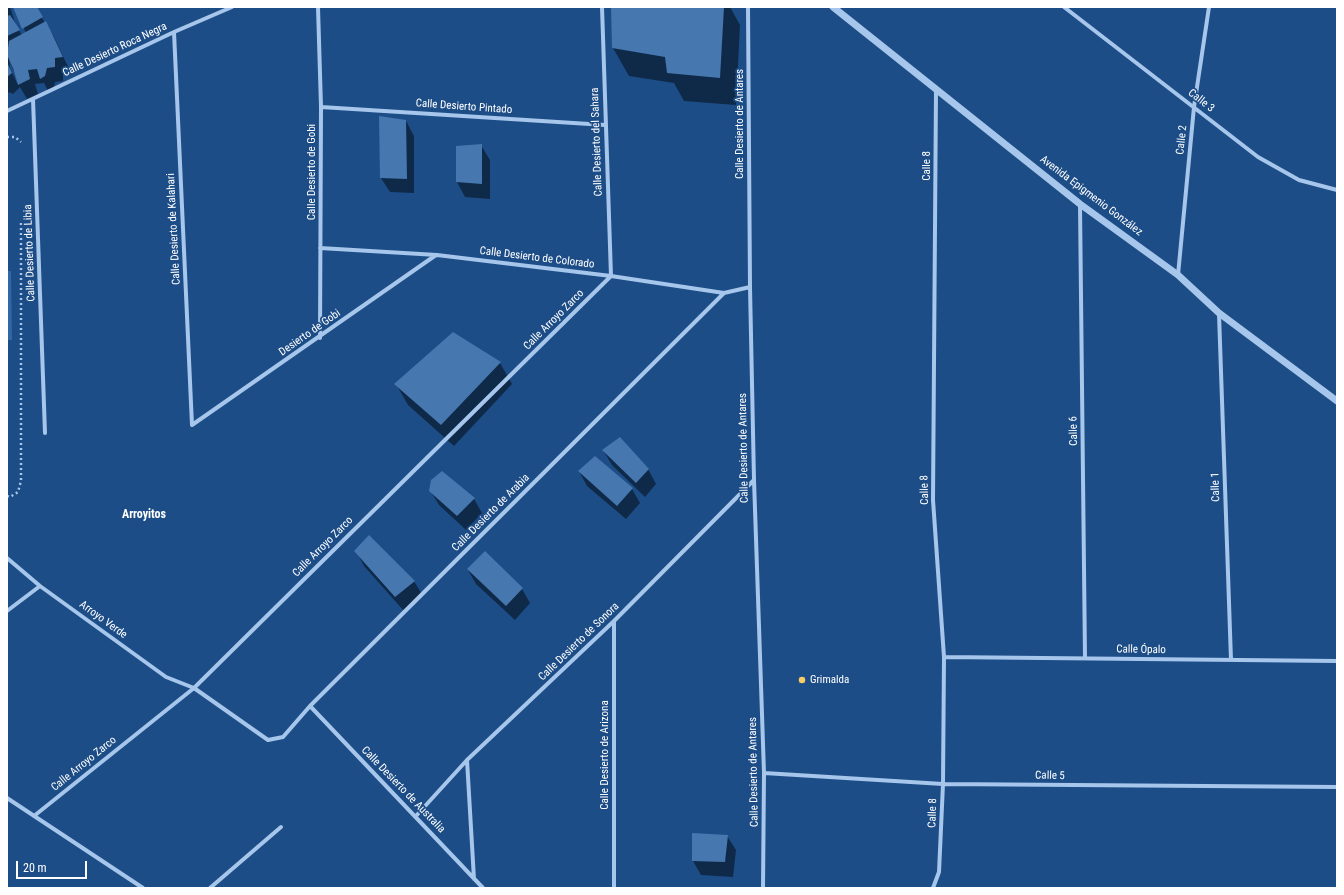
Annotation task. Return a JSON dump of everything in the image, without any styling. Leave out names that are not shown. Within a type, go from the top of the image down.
[{"type":"street","name":"Calle Desierto Roca Negra","points":[[7,111],[174,32],[232,7]]},
{"type":"street","name":"Calle Desierto de Gobi","points":[[318,7],[321,107],[320,338]]},
{"type":"street","name":"Calle Desierto del Sahara","points":[[602,7],[611,276]]},
{"type":"street","name":"Calle Desierto de Antares","points":[[748,7],[750,287],[754,480],[764,773],[763,888]]},
{"type":"street","name":"Avenida Epigmenio González","points":[[833,7],[1080,204],[1178,275],[1219,313],[1337,401]]},
{"type":"street","name":"Calle 3","points":[[1064,7],[1258,157],[1299,180],[1337,190]]},
{"type":"street","name":"Calle 2","points":[[1178,275],[1194,107],[1209,7]]},
{"type":"street","name":"Calle Desierto de Kalahari","points":[[174,32],[192,425]]},
{"type":"street","name":"Calle 8","points":[[933,888],[939,872],[943,784],[944,657],[933,500],[936,90]]},
{"type":"street","name":"Calle Desierto de Libia","points":[[33,99],[45,433]]},
{"type":"street","name":"Calle Desierto Pintado","points":[[321,107],[605,125]]},
{"type":"street","name":"Calle 6","points":[[1080,204],[1085,658]]},
{"type":"street","name":"Calle Desierto de Colorado","points":[[320,248],[437,255],[611,276],[724,293],[750,287]]},
{"type":"street","name":"Desierto de Gobi","points":[[192,425],[320,338],[437,255]]},
{"type":"street","name":"Calle Arroyo Zarco","points":[[34,816],[194,688],[611,276]]},
{"type":"street","name":"Calle Desierto de Arabia","points":[[268,740],[282,737],[310,706],[724,293]]},
{"type":"street","name":"Calle 1","points":[[1219,313],[1231,660]]},
{"type":"street","name":"Calle Desierto de Sonora","points":[[416,816],[467,760],[614,621],[754,480]]},
{"type":"street","name":"Arroyo Verde","points":[[7,558],[40,586],[166,677],[194,688],[268,740]]},
{"type":"street","points":[[7,611],[40,586]]},
{"type":"street","name":"Calle Desierto de Arizona","points":[[614,621],[614,888]]},
{"type":"street","name":"Calle Ópalo","points":[[944,657],[1337,661]]},
{"type":"street","name":"Calle Desierto de Australia","points":[[310,706],[483,888]]},
{"type":"street","points":[[467,760],[474,879]]},
{"type":"street","name":"Calle 5","points":[[764,773],[943,784],[1337,787]]},
{"type":"street","points":[[7,798],[143,888]]},
{"type":"street","points":[[210,888],[281,827]]},
{"type":"path","points":[[7,138],[15,137],[21,142],[21,147]]},
{"type":"path","points":[[7,496],[10,497],[18,492],[21,480],[21,215]]},
{"type":"shaded area","points":[[7,271],[11,271],[12,340],[7,340]]},
{"type":"building","points":[[13,7],[37,7],[43,17],[22,29]]},
{"type":"building","points":[[611,7],[724,7],[720,78],[667,73],[665,57],[612,48]]},
{"type":"building","points":[[10,15],[20,30],[7,36],[7,16]]},
{"type":"building","points":[[46,21],[63,57],[55,58],[55,67],[47,68],[45,76],[40,79],[37,69],[28,70],[30,79],[18,85],[7,55],[9,41]]},
{"type":"building","points":[[7,62],[12,73],[7,77]]},
{"type":"building","points":[[379,116],[406,120],[407,179],[380,178]]},
{"type":"building","points":[[482,144],[482,184],[456,182],[456,146]]},
{"type":"building","points":[[453,332],[501,362],[441,425],[394,384]]},
{"type":"building","points":[[620,437],[649,469],[636,483],[602,450]]},
{"type":"building","points":[[595,456],[633,488],[617,506],[578,471]]},
{"type":"building","points":[[442,471],[475,498],[457,516],[429,491],[431,480]]},
{"type":"building","points":[[369,535],[415,581],[395,597],[354,551]]},
{"type":"building","points":[[485,551],[523,588],[506,606],[467,569]]},
{"type":"building","points":[[692,833],[728,835],[725,862],[692,861]]},
{"type":"place","name":"Grimalda","points":[[802,680]]},
{"type":"district","name":"Arroyitos","points":[[144,515]]}]
